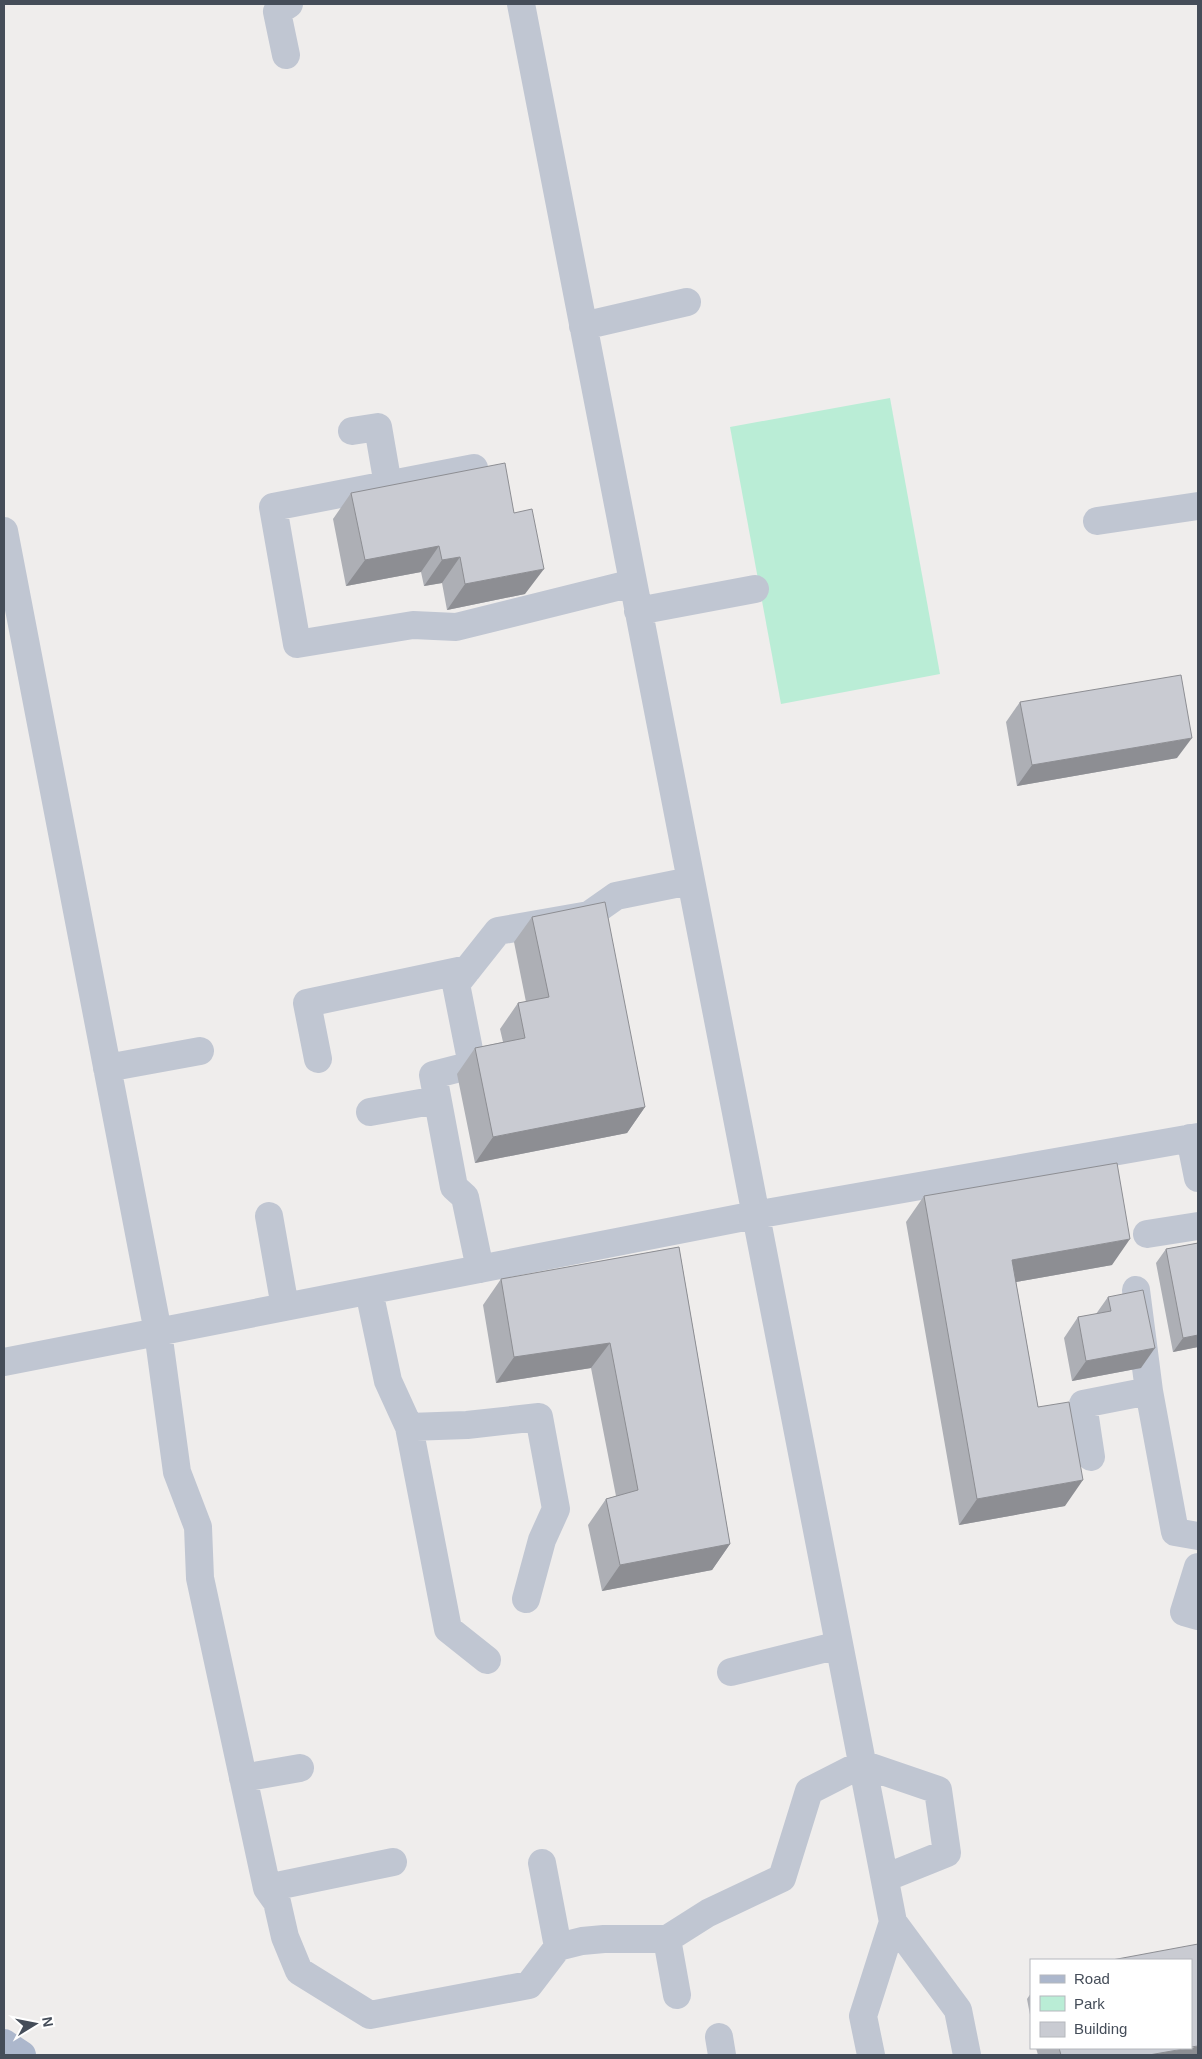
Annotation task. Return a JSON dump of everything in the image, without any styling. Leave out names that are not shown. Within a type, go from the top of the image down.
[{"type":"main road","points":[[4,2042],[22,2055]]},
{"type":"lane","points":[[286,55],[277,12],[289,4]]},
{"type":"lane","points":[[521,4],[893,1922],[958,2010],[967,2055]]},
{"type":"lane","points":[[583,326],[687,302]]},
{"type":"lane","points":[[352,431],[378,427],[388,485]]},
{"type":"lane","points":[[474,468],[273,507],[297,644],[413,625],[456,627],[633,583]]},
{"type":"lane","points":[[1097,521],[1198,506]]},
{"type":"lane","points":[[4,531],[158,1332],[177,1472],[198,1527],[200,1578],[267,1888],[277,1902],[285,1937],[299,1971],[370,2015],[529,1985],[558,1947],[582,1941],[604,1939],[667,1939],[708,1913],[782,1878],[809,1791],[862,1764],[938,1790],[947,1853],[885,1878]]},
{"type":"lane","points":[[638,611],[755,589]]},
{"type":"lane","points":[[480,1269],[465,1196],[454,1188],[433,1075],[472,1065],[456,984],[498,931],[589,915],[616,896],[690,881]]},
{"type":"lane","points":[[318,1059],[307,1003],[468,969]]},
{"type":"lane","points":[[107,1068],[200,1051]]},
{"type":"lane","points":[[370,1112],[437,1100]]},
{"type":"lane","points":[[4,1362],[755,1216],[1194,1137],[1198,1178]]},
{"type":"lane","points":[[269,1216],[285,1308]]},
{"type":"lane","points":[[1147,1234],[1198,1226]]},
{"type":"lane","points":[[1136,1290],[1149,1390],[1174,1532],[1198,1536]]},
{"type":"lane","points":[[369,1291],[388,1381],[409,1427],[448,1629],[487,1660]]},
{"type":"lane","points":[[1091,1457],[1083,1404],[1149,1390]]},
{"type":"lane","points":[[409,1427],[467,1425],[539,1417],[556,1509],[542,1540],[526,1599]]},
{"type":"lane","points":[[1198,1567],[1184,1612],[1198,1616]]},
{"type":"lane","points":[[731,1672],[839,1645]]},
{"type":"lane","points":[[243,1778],[300,1768]]},
{"type":"lane","points":[[267,1888],[393,1862]]},
{"type":"lane","points":[[542,1863],[558,1947]]},
{"type":"lane","points":[[871,2055],[863,2016],[893,1922]]},
{"type":"lane","points":[[667,1939],[677,1996]]},
{"type":"green space","points":[[890,398],[940,674],[781,704],[730,427]]},
{"type":"building","points":[[505,463],[514,513],[532,509],[544,569],[465,584],[460,557],[442,560],[439,546],[365,560],[351,493]]},
{"type":"building","points":[[1181,675],[1192,738],[1032,765],[1020,702]]},
{"type":"building","points":[[605,902],[645,1107],[493,1137],[475,1048],[525,1038],[518,1003],[549,997],[532,917]]},
{"type":"building","points":[[1117,1163],[1130,1239],[1012,1260],[1038,1407],[1069,1402],[1083,1480],[977,1499],[924,1196]]},
{"type":"building","points":[[1198,1243],[1198,1335],[1183,1338],[1166,1249]]},
{"type":"building","points":[[679,1247],[730,1544],[620,1565],[606,1499],[638,1490],[610,1343],[514,1357],[501,1279]]},
{"type":"building","points":[[1143,1290],[1155,1348],[1086,1361],[1078,1317],[1111,1311],[1108,1297]]},
{"type":"building","points":[[1198,1944],[1198,2046],[1192,2047],[1192,1959],[1117,1959]]},
{"type":"building","points":[[1059,2049],[1183,2049],[1149,2055],[1061,2055]]}]
